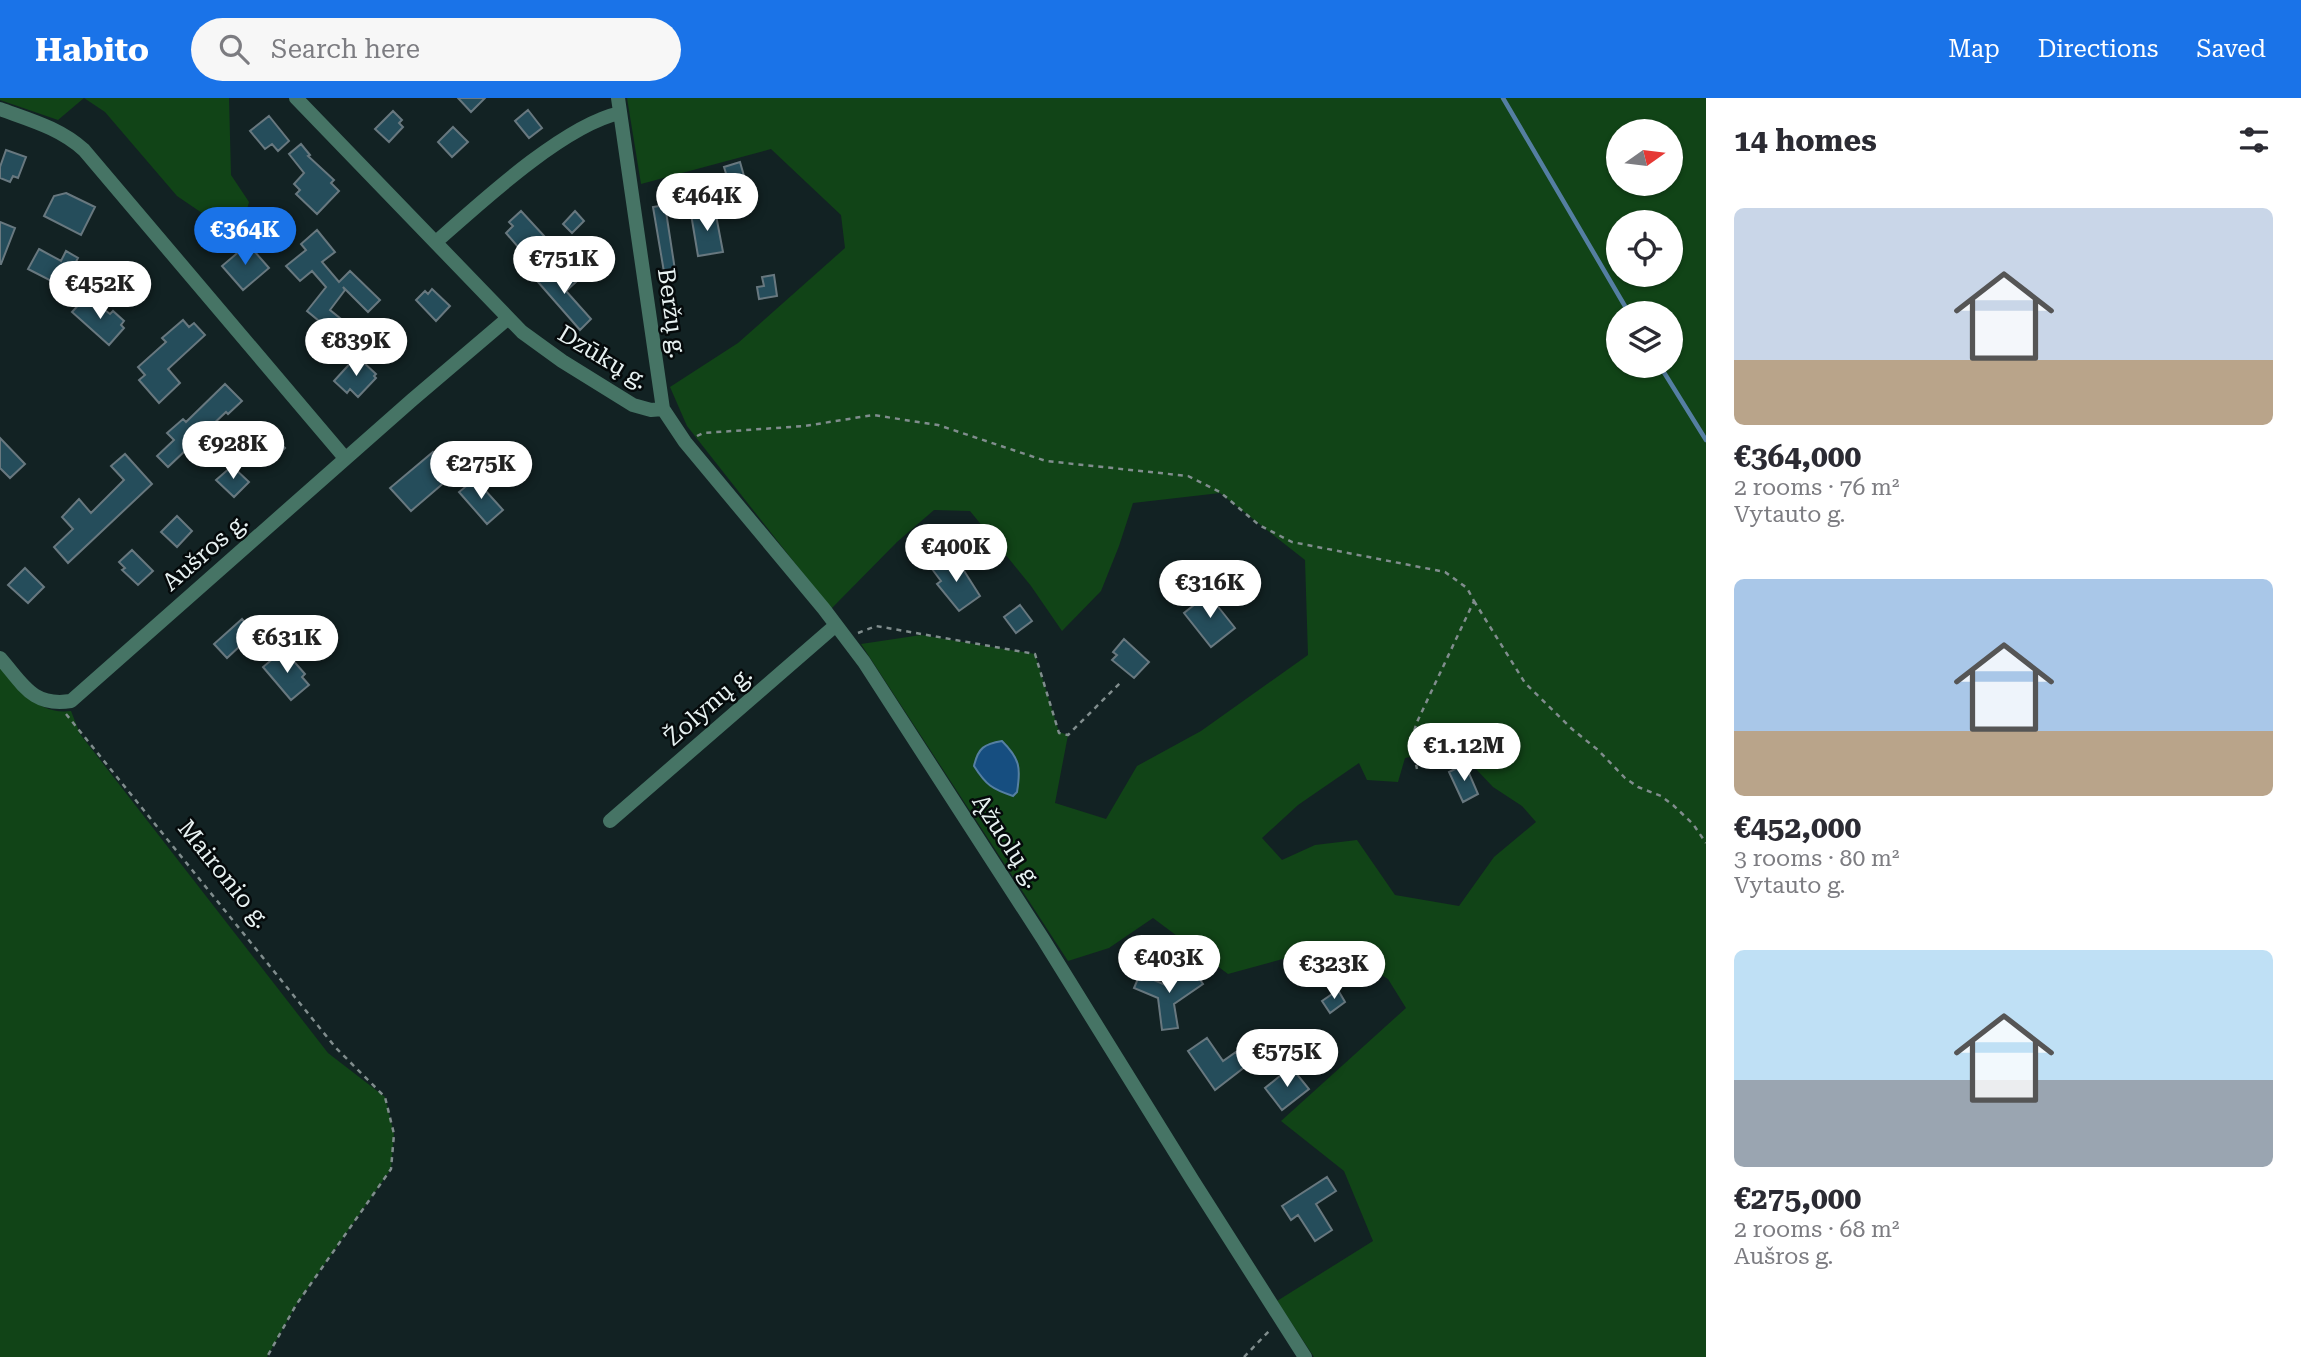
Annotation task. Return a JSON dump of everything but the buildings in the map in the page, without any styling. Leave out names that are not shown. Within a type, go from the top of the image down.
[{"type":"street","name":"Dzūkų g.","points":[[296,98],[507,319],[562,361],[634,405],[651,410],[663,409]]},
{"type":"street","name":"Beržų g.","points":[[618,98],[663,409]]},
{"type":"street","points":[[0,109],[52,128],[70,137],[84,150],[345,458]]},
{"type":"street","points":[[436,242],[558,143],[596,121],[620,113]]},
{"type":"street","name":"Aušros g.","points":[[58,703],[71,701],[345,458],[507,319]]},
{"type":"street","name":"Ąžuolų g.","points":[[663,409],[685,442],[848,640],[1043,939],[1305,1357]]},
{"type":"street","name":"Žolynų g.","points":[[610,821],[836,625]]},
{"type":"street","points":[[0,658],[34,696],[47,702],[58,703]]},
{"type":"path","points":[[685,442],[703,433],[805,426],[873,415],[939,425],[1046,461],[1188,476],[1220,492],[1259,525],[1293,542],[1445,572],[1466,588],[1525,683],[1625,778],[1673,805],[1693,824],[1706,843]]},
{"type":"path","points":[[1417,769],[1411,741],[1474,601]]},
{"type":"path","points":[[848,640],[861,630],[876,626],[1035,654],[1059,733],[1068,735],[1121,682]]},
{"type":"path","name":"Maironio g.","points":[[58,703],[106,766],[336,1048],[386,1097],[394,1134],[391,1169],[296,1305],[267,1357]]},
{"type":"path","points":[[1244,1357],[1280,1320]]},
{"type":"green space","points":[[0,98],[84,98],[58,120]]},
{"type":"green space","points":[[84,98],[229,98],[231,175],[249,202],[244,221],[224,228],[177,196],[105,112]]},
{"type":"green space","points":[[627,98],[1706,98],[1706,1357],[1314,1357],[1277,1301],[1373,1241],[1344,1171],[1281,1121],[1406,1008],[1388,979],[1334,945],[1228,974],[1153,918],[1109,948],[1068,961],[861,644],[921,635],[1035,654],[1059,732],[1068,735],[1055,803],[1106,819],[1137,766],[1201,731],[1308,655],[1305,560],[1220,493],[1133,503],[1101,591],[1062,631],[1031,586],[970,511],[934,510],[897,542],[831,609],[687,426],[670,387],[738,343],[845,248],[841,215],[771,149],[641,184]],"holes":[[[1456,748],[1493,787],[1522,806],[1536,822],[1494,857],[1459,906],[1395,895],[1357,840],[1315,845],[1282,860],[1262,838],[1298,805],[1359,763],[1367,780],[1398,782],[1405,758]]]},
{"type":"green space","points":[[0,666],[39,705],[48,709],[71,711],[80,734],[328,1053],[385,1097],[394,1134],[391,1169],[296,1305],[267,1357],[0,1357]]},
{"type":"water","points":[[1002,741],[1018,764],[1017,792],[1013,796],[990,786],[974,766],[983,748]]},
{"type":"waterway","points":[[1503,98],[1622,301]]},
{"type":"waterway","points":[[1667,378],[1706,440]]}]
